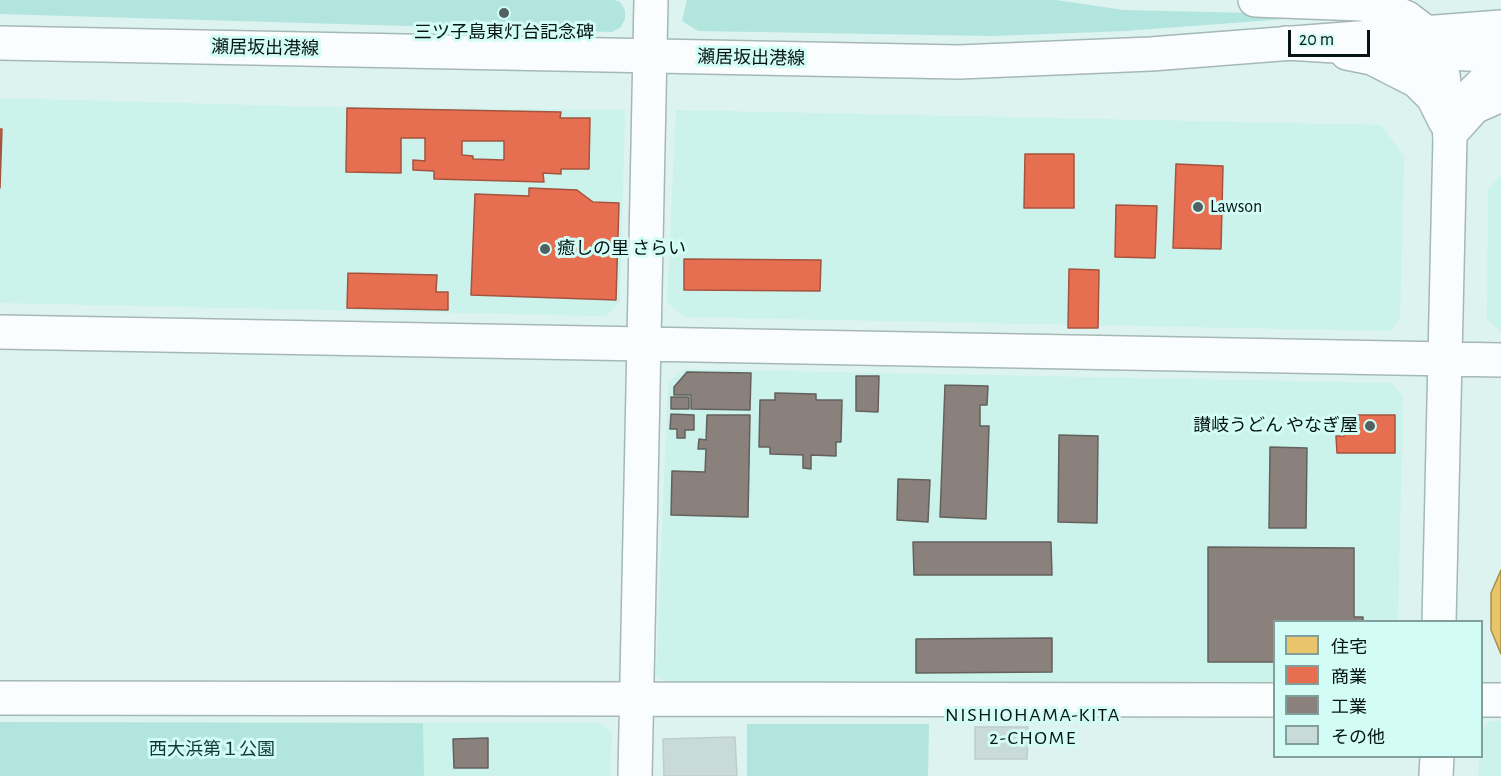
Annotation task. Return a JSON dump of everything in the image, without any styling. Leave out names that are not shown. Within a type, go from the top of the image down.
[{"type":"main road","points":[[635,776],[651,0]]},
{"type":"main road","points":[[1255,0],[1333,2],[1386,9],[1501,56]]},
{"type":"main road","points":[[1439,620],[1450,137],[1443,75],[1460,39],[1488,0]]},
{"type":"main road","points":[[1286,42],[1460,39]]},
{"type":"main road","points":[[1286,42],[1372,58],[1397,69],[1417,81],[1432,97],[1443,115],[1450,137]]},
{"type":"main road","name":"瀬居坂出港線","points":[[0,43],[959,62],[1151,54],[1286,42]]},
{"type":"main road","points":[[1450,137],[1458,117],[1473,93],[1486,80],[1501,72]]},
{"type":"main road","points":[[1450,137],[1461,120],[1474,108],[1501,95]]},
{"type":"main road","points":[[0,332],[1501,360]]},
{"type":"main road","points":[[0,698],[1273,700]]},
{"type":"main road","points":[[1483,700],[1501,700]]},
{"type":"main road","points":[[1436,776],[1437,758]]},
{"type":"shaded area","points":[[0,98],[325,107],[625,110],[620,302],[605,316],[0,303]]},
{"type":"shaded area","points":[[676,110],[1381,125],[1404,156],[1400,319],[1390,331],[683,317],[667,302]]},
{"type":"shaded area","points":[[1501,174],[1501,332],[1487,319],[1488,190]]},
{"type":"shaded area","points":[[684,369],[1391,383],[1403,396],[1398,620],[1273,620],[1273,685],[673,690],[656,674],[668,382]]},
{"type":"shaded area","points":[[1490,721],[1501,721],[1501,776],[1478,776],[1480,758],[1483,758],[1483,730]]},
{"type":"shaded area","points":[[423,723],[600,723],[612,733],[610,776],[424,776]]},
{"type":"green space","points":[[0,0],[614,0],[620,2],[625,10],[625,19],[621,27],[612,32],[0,14]]},
{"type":"green space","points":[[687,0],[1056,0],[1123,10],[1339,15],[1125,31],[992,36],[698,31],[682,21]]},
{"type":"green space","name":"西大浜第１公園","points":[[0,722],[423,723],[424,776],[0,776]]},
{"type":"green space","points":[[747,724],[929,724],[928,776],[747,776]]},
{"type":"building: 住宅","points":[[1501,570],[1501,654],[1491,630],[1491,593]]},
{"type":"building: 商業","points":[[347,108],[561,112],[560,118],[590,118],[589,169],[561,169],[561,174],[543,173],[544,182],[434,179],[434,171],[413,170],[413,160],[425,161],[425,138],[401,138],[401,173],[346,172]],"holes":[[[462,141],[504,141],[504,160],[473,159],[473,156],[462,155]]]},
{"type":"building: 商業","points":[[0,129],[2,129],[0,188]]},
{"type":"building: 商業","points":[[1025,154],[1074,154],[1074,208],[1024,208]]},
{"type":"building: 商業","name":"Lawson","points":[[1176,164],[1223,166],[1221,249],[1173,248]]},
{"type":"building: 商業","name":"癒しの里 さらい","points":[[529,188],[577,190],[593,202],[619,203],[616,300],[471,295],[475,194],[529,196]]},
{"type":"building: 商業","points":[[1116,205],[1157,206],[1155,258],[1115,257]]},
{"type":"building: 商業","points":[[684,259],[821,260],[820,291],[684,290]]},
{"type":"building: 商業","points":[[1069,269],[1099,270],[1098,328],[1068,328]]},
{"type":"building: 商業","points":[[348,273],[437,275],[436,292],[448,292],[448,310],[347,308]]},
{"type":"building: 商業","name":"讃岐うどん やなぎ屋","points":[[1344,415],[1395,415],[1395,453],[1337,453],[1336,436],[1344,436]]},
{"type":"building: 工業","points":[[687,372],[751,373],[750,410],[691,409],[691,395],[674,395],[674,387]]},
{"type":"building: 工業","points":[[856,376],[879,376],[878,412],[856,411]]},
{"type":"building: 工業","points":[[945,385],[988,386],[987,405],[980,405],[980,426],[989,426],[986,519],[940,517]]},
{"type":"building: 工業","points":[[775,393],[816,394],[816,400],[842,400],[841,442],[836,442],[836,456],[811,455],[811,469],[803,468],[803,455],[770,454],[770,447],[759,447],[760,400],[775,400]]},
{"type":"building: 工業","points":[[671,397],[689,397],[689,409],[671,409]]},
{"type":"building: 工業","points":[[671,414],[694,415],[694,430],[685,430],[685,438],[677,438],[677,429],[670,429]]},
{"type":"building: 工業","points":[[707,415],[750,415],[748,517],[671,515],[672,471],[705,472],[706,449],[698,449],[699,439],[706,440]]},
{"type":"building: 工業","points":[[1059,435],[1098,436],[1097,523],[1058,522]]},
{"type":"building: 工業","points":[[1270,447],[1307,448],[1306,528],[1269,528]]},
{"type":"building: 工業","points":[[898,479],[930,480],[928,522],[897,520]]},
{"type":"building: 工業","points":[[913,542],[1051,542],[1052,575],[914,575]]},
{"type":"building: 工業","points":[[1208,547],[1354,548],[1354,617],[1363,617],[1363,620],[1273,620],[1273,662],[1208,662]]},
{"type":"building: 工業","points":[[1052,638],[1052,672],[916,673],[916,639]]},
{"type":"building: 工業","points":[[488,738],[488,768],[454,768],[453,739]]},
{"type":"building: その他","points":[[975,727],[1028,727],[1027,759],[975,759]]},
{"type":"building: その他","points":[[735,737],[737,776],[664,776],[663,739]]},
{"type":"place","name":"三ツ子島東灯台記念碑","points":[[504,13]]},
{"type":"place","name":"Lawson","points":[[1198,207]]},
{"type":"place","name":"癒しの里 さらい","points":[[545,249]]},
{"type":"place","name":"讃岐うどん やなぎ屋","points":[[1370,426]]},
{"type":"district","name":"NISHIOHAMA-KITA 2-CHOME","points":[[1033,726]]}]
